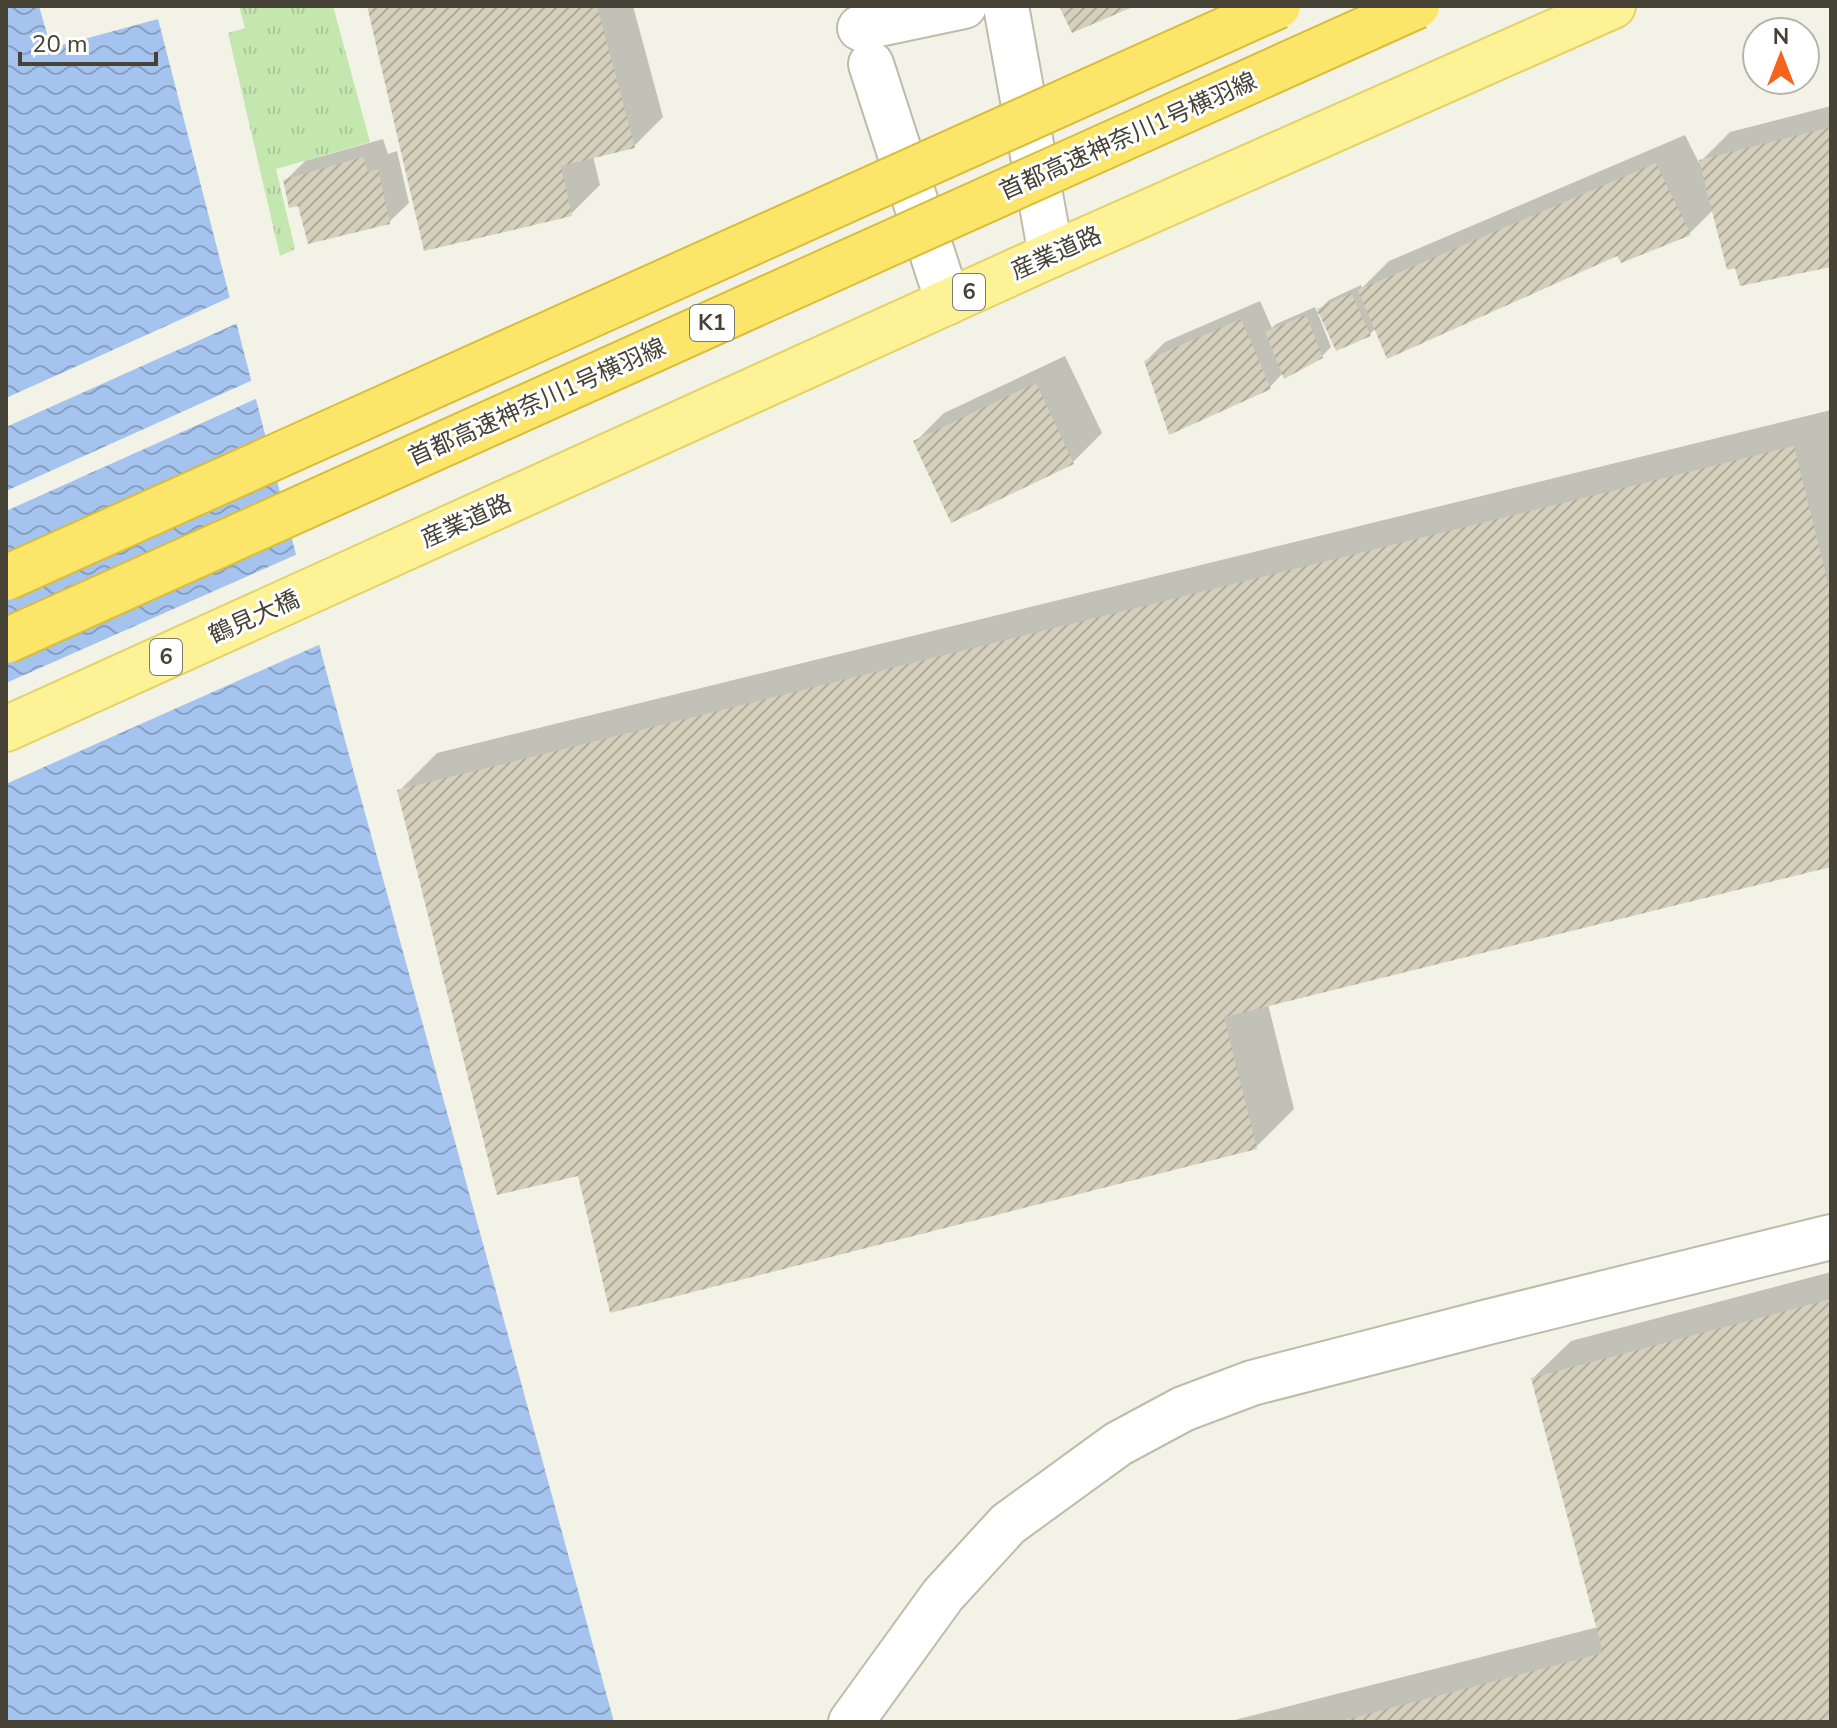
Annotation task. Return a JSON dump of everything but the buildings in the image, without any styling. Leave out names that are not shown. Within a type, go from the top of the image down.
[{"type":"highway","name":"K1","points":[[6,578],[1278,6]]},
{"type":"highway","name":"首都高速神奈川1号横羽線","points":[[6,641],[1417,6]]},
{"type":"main road","name":"産業道路","points":[[327,584],[1051,255],[1613,6]]},
{"type":"main road","name":"鶴見大橋","points":[[6,729],[327,584]]},
{"type":"street","points":[[948,302],[866,46],[964,6]]},
{"type":"street","points":[[1006,6],[1051,255]]},
{"type":"street","points":[[851,1722],[943,1595],[1008,1524],[1118,1444],[1183,1409],[1266,1379],[1831,1237]]},
{"type":"green space","points":[[239,6],[333,6],[370,142],[276,169],[295,249],[280,256],[228,33],[245,28]]},
{"type":"water","points":[[6,6],[39,6],[51,48],[158,19],[325,667],[614,1722],[6,1722]]},
{"type":"pier","points":[[233,296],[240,322],[6,427],[6,398]]},
{"type":"pier","points":[[255,379],[260,397],[6,511],[6,491]]},
{"type":"pier","points":[[300,553],[323,643],[6,784],[6,683]]}]
